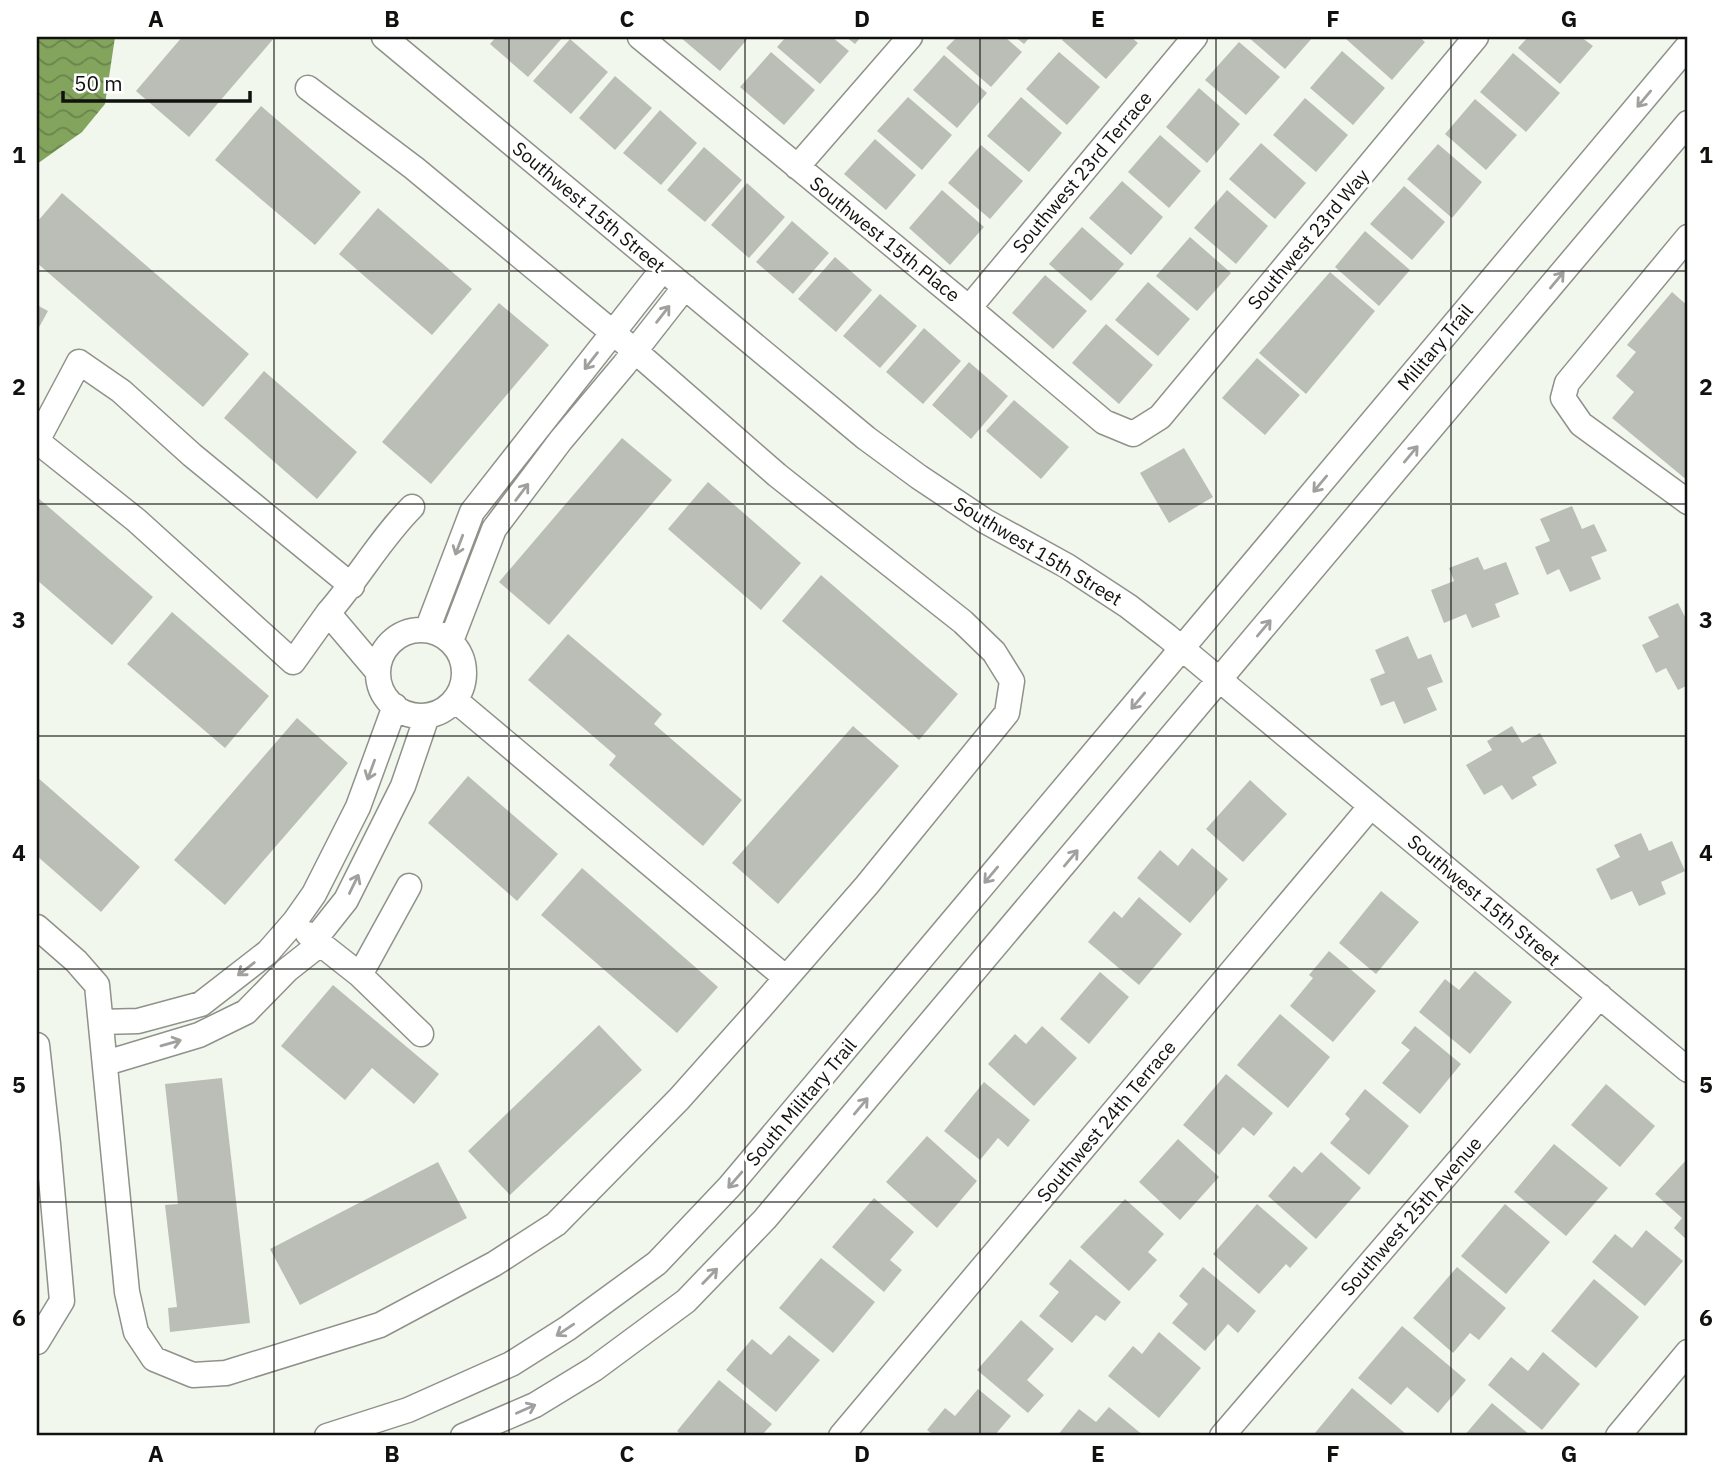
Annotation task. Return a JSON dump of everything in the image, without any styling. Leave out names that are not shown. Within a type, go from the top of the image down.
[{"type":"street","name":"Southwest 15th Street","points":[[384,37],[866,438],[985,521],[1077,572],[1128,606],[1688,1070]]},
{"type":"street","name":"Southwest 15th Place","points":[[640,37],[969,307],[1104,422],[1133,434]]},
{"type":"street","points":[[797,167],[910,37]]},
{"type":"street","name":"Southwest 23rd Terrace","points":[[969,307],[1195,37]]},
{"type":"street","name":"Southwest 23rd Way","points":[[1133,434],[1160,417],[1476,37]]},
{"type":"street","name":"Military Trail","points":[[1181,648],[1688,46]]},
{"type":"street","points":[[37,927],[76,961],[97,985],[128,1292],[136,1332],[154,1359],[193,1375],[226,1373],[380,1325],[494,1264],[556,1224],[680,1099],[867,885],[1007,713],[1012,681],[994,652],[963,622],[777,475],[635,351],[414,169],[308,88]]},
{"type":"street","points":[[463,1436],[535,1405],[594,1369],[686,1301],[765,1219],[1688,123]]},
{"type":"street","points":[[1688,237],[1567,383],[1563,398],[1581,424],[1688,502]]},
{"type":"street","points":[[427,630],[472,512],[663,269]]},
{"type":"street","points":[[451,641],[494,529],[561,439],[685,287]]},
{"type":"street","points":[[352,586],[192,456],[121,391],[79,362],[37,441],[136,520],[292,662],[328,613],[352,586],[392,527],[412,507]]},
{"type":"street","points":[[328,613],[377,671]]},
{"type":"street","points":[[412,630],[427,630],[451,641],[459,651],[464,676],[455,700],[447,707],[427,716],[407,713],[387,699],[379,686],[377,671],[380,657],[398,635],[412,630]]},
{"type":"street","name":"South Military Trail","points":[[327,1436],[408,1410],[511,1364],[568,1328],[657,1263],[730,1186],[1181,648]]},
{"type":"street","points":[[455,700],[786,978]]},
{"type":"street","points":[[102,1022],[138,1021],[201,1004],[268,952],[295,922],[314,894],[358,807],[395,706]]},
{"type":"street","points":[[106,1063],[199,1035],[246,1012],[317,942],[346,900],[403,786],[427,716]]},
{"type":"street","name":"Southwest 24th Terrace","points":[[841,1436],[1371,806]]},
{"type":"street","points":[[360,975],[409,886]]},
{"type":"street","points":[[295,922],[360,975],[421,1034]]},
{"type":"street","name":"Southwest 25th Avenue","points":[[1222,1436],[1600,996]]},
{"type":"street","points":[[37,1045],[62,1301],[37,1342]]},
{"type":"street","points":[[1618,1436],[1688,1352]]},
{"type":"water","points":[[38,37],[115,37],[105,104],[82,132],[37,164]]},
{"type":"building","points":[[182,37],[275,37],[189,137],[136,91]]},
{"type":"building","points":[[496,37],[563,37],[528,77],[490,44]]},
{"type":"building","points":[[680,37],[749,37],[720,71]]},
{"type":"building","points":[[786,37],[832,37],[849,51],[820,84],[777,47]]},
{"type":"building","points":[[846,37],[861,37],[855,44]]},
{"type":"building","points":[[957,37],[1005,37],[1022,52],[991,87],[946,48]]},
{"type":"building","points":[[1015,37],[1030,37],[1024,44]]},
{"type":"building","points":[[1065,37],[1131,37],[1138,43],[1106,79],[1062,40]]},
{"type":"building","points":[[1248,37],[1313,37],[1285,69]]},
{"type":"building","points":[[1419,37],[1425,42],[1392,80],[1346,39]]},
{"type":"building","points":[[1528,37],[1581,37],[1593,46],[1560,84],[1518,48]]},
{"type":"building","points":[[570,39],[608,72],[571,114],[533,81]]},
{"type":"building","points":[[1239,42],[1280,77],[1246,115],[1205,80]]},
{"type":"building","points":[[1342,51],[1385,88],[1353,125],[1310,88]]},
{"type":"building","points":[[771,52],[815,90],[784,125],[740,87]]},
{"type":"building","points":[[1059,52],[1100,87],[1067,125],[1026,89]]},
{"type":"building","points":[[1513,53],[1560,93],[1526,132],[1480,92]]},
{"type":"building","points":[[944,55],[987,93],[957,128],[913,90]]},
{"type":"building","points":[[615,76],[652,108],[615,150],[579,118]]},
{"type":"building","points":[[1199,88],[1240,124],[1207,163],[1166,127]]},
{"type":"building","points":[[908,97],[952,135],[922,170],[877,131]]},
{"type":"building","points":[[1021,97],[1062,133],[1029,172],[987,136]]},
{"type":"building","points":[[1305,98],[1348,135],[1316,172],[1273,135]]},
{"type":"building","points":[[1475,99],[1517,135],[1486,170],[1445,134]]},
{"type":"building","points":[[261,106],[361,192],[315,245],[215,160]]},
{"type":"building","points":[[660,110],[697,143],[661,185],[623,153]]},
{"type":"building","points":[[1160,135],[1201,171],[1169,208],[1128,172]]},
{"type":"building","points":[[875,139],[916,175],[886,210],[844,174]]},
{"type":"building","points":[[1261,143],[1306,183],[1275,219],[1229,179]]},
{"type":"building","points":[[1438,144],[1482,182],[1452,218],[1407,179]]},
{"type":"building","points":[[981,145],[1023,181],[990,219],[948,183]]},
{"type":"building","points":[[704,147],[742,180],[705,222],[667,190]]},
{"type":"building","points":[[1122,181],[1163,217],[1131,255],[1089,218]]},
{"type":"building","points":[[747,183],[785,217],[749,258],[711,225]]},
{"type":"building","points":[[1404,186],[1445,222],[1412,260],[1370,224]]},
{"type":"building","points":[[942,190],[984,227],[950,265],[909,228]]},
{"type":"building","points":[[1227,190],[1268,226],[1236,264],[1194,228]]},
{"type":"building","points":[[62,193],[249,354],[203,407],[37,263],[37,222]]},
{"type":"building","points":[[378,208],[472,289],[432,335],[339,254]]},
{"type":"building","points":[[792,221],[829,253],[793,294],[756,262]]},
{"type":"building","points":[[1082,227],[1124,264],[1091,301],[1049,264]]},
{"type":"building","points":[[1365,231],[1410,270],[1379,306],[1335,267]]},
{"type":"building","points":[[1190,237],[1231,273],[1197,311],[1156,276]]},
{"type":"building","points":[[835,257],[872,290],[836,332],[798,299]]},
{"type":"building","points":[[1330,272],[1375,311],[1306,394],[1259,353]]},
{"type":"building","points":[[1045,275],[1087,311],[1053,349],[1012,313]]},
{"type":"building","points":[[1148,282],[1190,319],[1158,356],[1115,320]]},
{"type":"building","points":[[1672,292],[1688,306],[1688,481],[1612,418],[1634,392],[1616,376],[1636,352],[1627,345]]},
{"type":"building","points":[[880,294],[917,326],[880,368],[843,336]]},
{"type":"building","points":[[499,303],[549,345],[431,484],[382,442]]},
{"type":"building","points":[[37,305],[48,311],[37,331]]},
{"type":"building","points":[[1106,324],[1153,365],[1119,404],[1072,363]]},
{"type":"building","points":[[924,328],[961,361],[923,404],[886,372]]},
{"type":"building","points":[[1257,358],[1300,395],[1265,435],[1222,398]]},
{"type":"building","points":[[969,362],[1008,396],[971,439],[932,405]]},
{"type":"building","points":[[264,371],[357,452],[317,499],[224,418]]},
{"type":"building","points":[[1014,400],[1069,447],[1041,479],[986,431]]},
{"type":"building","points":[[622,438],[672,480],[549,625],[499,582]]},
{"type":"building","points":[[1184,448],[1213,497],[1169,523],[1140,473]]},
{"type":"building","points":[[708,482],[801,563],[761,610],[668,529]]},
{"type":"building","points":[[37,497],[153,597],[112,645],[37,580]]},
{"type":"building","points":[[1572,506],[1582,529],[1594,524],[1607,551],[1591,557],[1601,579],[1570,592],[1559,569],[1547,575],[1535,547],[1550,541],[1540,519]]},
{"type":"building","points":[[1478,557],[1484,570],[1506,562],[1519,594],[1495,604],[1500,617],[1472,628],[1466,614],[1444,623],[1431,590],[1454,581],[1449,568]]},
{"type":"building","points":[[821,575],[958,694],[919,740],[782,621]]},
{"type":"building","points":[[1678,603],[1688,623],[1688,685],[1678,690],[1666,668],[1656,673],[1642,645],[1659,637],[1648,617]]},
{"type":"building","points":[[172,612],[269,696],[225,748],[127,664]]},
{"type":"building","points":[[568,634],[662,714],[654,724],[742,800],[703,846],[609,765],[616,756],[528,680]]},
{"type":"building","points":[[1408,636],[1418,659],[1431,654],[1443,682],[1427,688],[1437,710],[1404,724],[1394,701],[1381,706],[1370,679],[1385,673],[1375,650]]},
{"type":"building","points":[[297,718],[348,763],[225,905],[174,860]]},
{"type":"building","points":[[853,726],[899,766],[778,904],[732,863]]},
{"type":"building","points":[[1512,726],[1522,743],[1540,733],[1557,763],[1532,777],[1537,785],[1512,800],[1502,785],[1484,795],[1466,765],[1492,750],[1487,741]]},
{"type":"building","points":[[468,776],[558,854],[517,901],[428,823]]},
{"type":"building","points":[[37,777],[140,867],[101,912],[37,856]]},
{"type":"building","points":[[1250,780],[1287,814],[1243,862],[1206,829]]},
{"type":"building","points":[[1641,833],[1649,851],[1672,841],[1685,871],[1661,882],[1666,894],[1639,906],[1632,891],[1611,900],[1596,869],[1620,857],[1614,845]]},
{"type":"building","points":[[1192,848],[1228,879],[1190,923],[1137,878],[1160,850],[1178,866]]},
{"type":"building","points":[[582,868],[718,987],[677,1033],[541,915]]},
{"type":"building","points":[[1381,891],[1419,922],[1376,974],[1339,943]]},
{"type":"building","points":[[1139,897],[1182,934],[1139,985],[1088,942],[1114,911],[1122,918]]},
{"type":"building","points":[[1329,951],[1376,991],[1333,1042],[1290,1006],[1313,978],[1309,975]]},
{"type":"building","points":[[1475,971],[1512,1002],[1470,1054],[1419,1012],[1445,979],[1459,990]]},
{"type":"building","points":[[1100,972],[1129,997],[1089,1044],[1060,1019]]},
{"type":"building","points":[[333,985],[439,1074],[414,1104],[372,1068],[345,1100],[281,1046]]},
{"type":"building","points":[[1280,1014],[1330,1057],[1288,1108],[1237,1065]]},
{"type":"building","points":[[599,1025],[642,1070],[510,1195],[468,1151]]},
{"type":"building","points":[[1042,1026],[1077,1058],[1034,1106],[988,1064],[1015,1034],[1026,1044]]},
{"type":"building","points":[[1415,1026],[1461,1064],[1420,1114],[1382,1083],[1410,1050],[1401,1043]]},
{"type":"building","points":[[1226,1074],[1273,1113],[1254,1136],[1243,1127],[1219,1155],[1183,1125]]},
{"type":"building","points":[[222,1078],[250,1323],[170,1332],[168,1308],[177,1307],[165,1205],[178,1204],[165,1084]]},
{"type":"building","points":[[984,1082],[1030,1120],[1008,1147],[998,1138],[980,1160],[944,1131]]},
{"type":"building","points":[[1606,1084],[1655,1126],[1620,1167],[1571,1125]]},
{"type":"building","points":[[1365,1089],[1409,1126],[1369,1175],[1330,1143],[1350,1119],[1345,1114]]},
{"type":"building","points":[[927,1136],[977,1181],[937,1228],[886,1182]]},
{"type":"building","points":[[1178,1139],[1219,1177],[1180,1220],[1139,1182]]},
{"type":"building","points":[[1554,1144],[1608,1188],[1566,1236],[1514,1192]]},
{"type":"building","points":[[1321,1152],[1361,1188],[1316,1239],[1268,1196],[1294,1166],[1302,1173]]},
{"type":"building","points":[[1688,1158],[1688,1241],[1674,1228],[1682,1218],[1655,1194]]},
{"type":"building","points":[[438,1162],[467,1218],[300,1305],[270,1249]]},
{"type":"building","points":[[874,1198],[914,1232],[890,1260],[902,1270],[884,1292],[832,1247]]},
{"type":"building","points":[[1125,1199],[1164,1234],[1148,1252],[1157,1260],[1129,1291],[1080,1247]]},
{"type":"building","points":[[1257,1204],[1308,1248],[1290,1268],[1286,1264],[1259,1294],[1213,1254]]},
{"type":"building","points":[[1505,1204],[1550,1242],[1506,1294],[1461,1256]]},
{"type":"building","points":[[1646,1230],[1683,1261],[1645,1306],[1592,1262],[1615,1234],[1632,1248]]},
{"type":"building","points":[[821,1258],[875,1302],[833,1353],[779,1308]]},
{"type":"building","points":[[1070,1259],[1121,1302],[1105,1321],[1096,1315],[1072,1343],[1039,1316],[1059,1292],[1049,1284]]},
{"type":"building","points":[[1203,1267],[1256,1311],[1238,1333],[1228,1324],[1205,1351],[1172,1323],[1188,1304],[1179,1296]]},
{"type":"building","points":[[1457,1267],[1506,1308],[1479,1340],[1470,1333],[1453,1353],[1413,1318]]},
{"type":"building","points":[[1594,1279],[1639,1317],[1596,1368],[1551,1331]]},
{"type":"building","points":[[1021,1320],[1054,1349],[1027,1380],[1044,1395],[1028,1413],[977,1370]]},
{"type":"building","points":[[1402,1326],[1466,1380],[1438,1413],[1407,1387],[1391,1405],[1358,1378]]},
{"type":"building","points":[[1159,1332],[1201,1368],[1159,1418],[1108,1376],[1133,1346],[1142,1354]]},
{"type":"building","points":[[789,1335],[820,1360],[776,1412],[726,1370],[752,1339],[771,1355]]},
{"type":"building","points":[[1543,1352],[1580,1384],[1542,1430],[1488,1385],[1511,1357],[1528,1371]]},
{"type":"building","points":[[719,1380],[772,1424],[761,1436],[683,1436],[677,1431]]},
{"type":"building","points":[[1352,1388],[1406,1434],[1319,1436],[1315,1433]]},
{"type":"building","points":[[978,1389],[1011,1416],[994,1436],[935,1436],[927,1430],[945,1408],[955,1416]]},
{"type":"building","points":[[1492,1403],[1531,1436],[1464,1436]]},
{"type":"building","points":[[1109,1407],[1144,1436],[1057,1436],[1079,1409],[1096,1422]]}]
